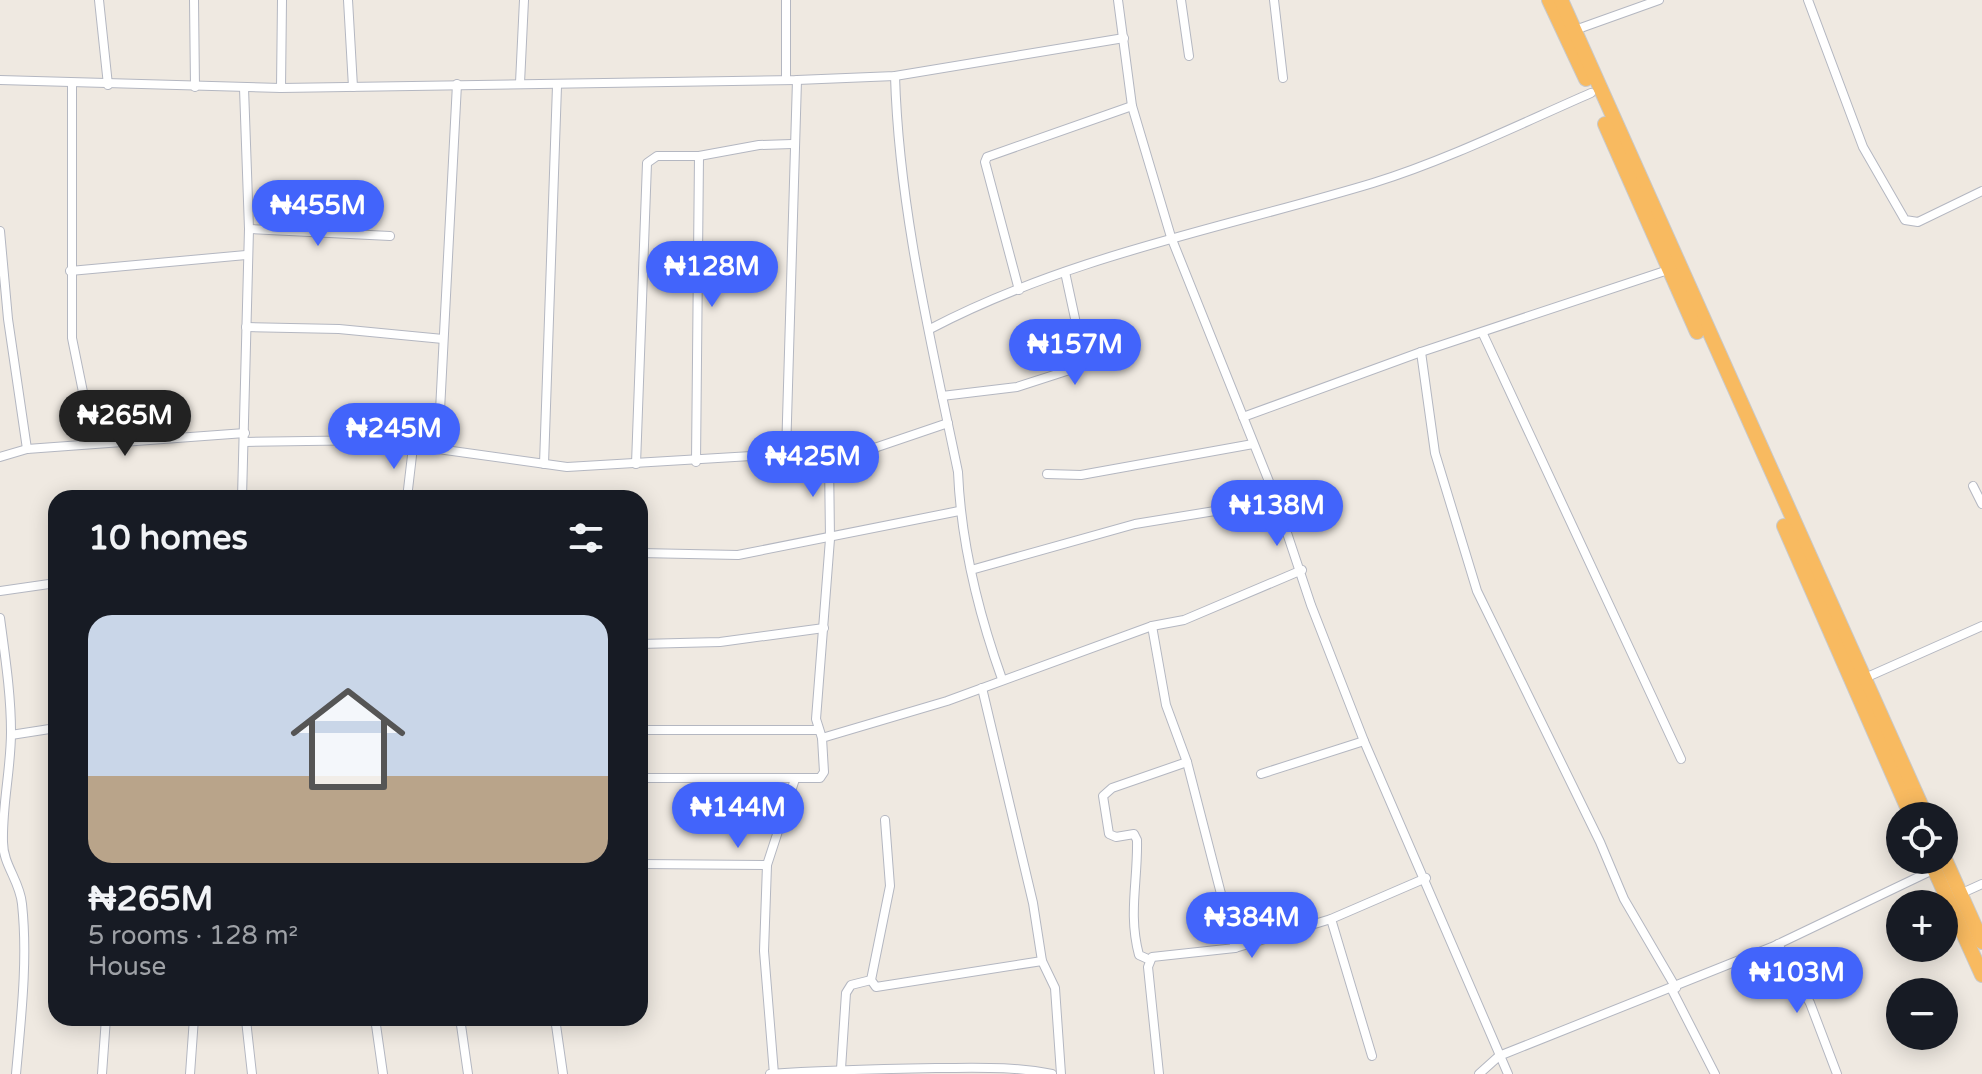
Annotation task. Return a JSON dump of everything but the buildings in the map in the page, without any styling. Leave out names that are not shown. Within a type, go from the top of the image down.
[{"type":"highway","points":[[1549,0],[1905,802]]},
{"type":"highway","points":[[1561,0],[1920,802]]},
{"type":"highway","points":[[1944,874],[1982,975]]},
{"type":"highway","points":[[1947,874],[1960,894],[1982,942]]},
{"type":"street","points":[[99,0],[108,85]]},
{"type":"street","points":[[194,0],[195,87]]},
{"type":"street","points":[[281,88],[282,0]]},
{"type":"street","points":[[348,0],[353,87]]},
{"type":"street","points":[[520,83],[524,0]]},
{"type":"street","points":[[786,0],[786,78]]},
{"type":"street","points":[[1118,0],[1132,106],[1171,237],[1274,494],[1302,570],[1311,605],[1364,741],[1426,878],[1508,1074]]},
{"type":"street","points":[[1181,0],[1189,56]]},
{"type":"street","points":[[1274,0],[1283,78]]},
{"type":"street","points":[[1575,30],[1659,0]]},
{"type":"street","points":[[1808,0],[1863,147],[1905,220],[1918,222],[1982,191]]},
{"type":"street","points":[[0,80],[281,88],[797,80],[895,76],[1124,38]]},
{"type":"street","points":[[895,76],[898,147],[906,214],[958,472],[959,511],[971,570],[986,633],[1002,679]]},
{"type":"street","points":[[786,454],[792,144],[797,80]]},
{"type":"street","points":[[72,84],[72,338],[83,392]]},
{"type":"street","points":[[438,449],[457,84]]},
{"type":"street","points":[[544,464],[557,86]]},
{"type":"street","points":[[242,490],[249,229],[244,88]]},
{"type":"street","points":[[930,329],[970,308],[1065,272],[1171,237],[1375,182],[1591,93]]},
{"type":"street","points":[[1019,290],[985,162],[987,157],[1132,106]]},
{"type":"street","points":[[636,464],[647,163],[657,156],[699,156],[750,146],[792,144]]},
{"type":"street","points":[[696,462],[699,156]]},
{"type":"street","points":[[249,229],[390,236]]},
{"type":"street","points":[[0,231],[8,319],[27,449]]},
{"type":"street","points":[[70,271],[246,255]]},
{"type":"street","points":[[1243,417],[1421,352],[1483,334],[1668,270]]},
{"type":"street","points":[[942,396],[1017,387],[1085,365],[1065,272]]},
{"type":"street","points":[[246,327],[339,329],[443,339]]},
{"type":"street","points":[[1483,334],[1681,759]]},
{"type":"street","points":[[1421,352],[1435,453],[1477,591],[1600,842],[1624,899],[1674,989],[1715,1074]]},
{"type":"street","points":[[0,457],[27,449],[245,438],[378,440],[544,464],[696,462],[786,454],[829,459],[852,458],[948,423]]},
{"type":"street","points":[[1047,474],[1081,475],[1253,444]]},
{"type":"street","points":[[408,490],[413,447]]},
{"type":"street","points":[[648,778],[795,779],[820,778],[824,772],[820,734],[830,539],[829,459]]},
{"type":"street","points":[[1973,486],[1982,504]]},
{"type":"street","points":[[971,570],[1135,524],[1233,508],[1274,494]]},
{"type":"street","points":[[648,553],[722,557],[790,543],[830,539],[959,511]]},
{"type":"street","points":[[648,730],[820,734],[982,688],[1152,626],[1184,620],[1302,570]]},
{"type":"street","points":[[0,591],[48,584]]},
{"type":"street","points":[[0,618],[9,685],[11,735],[3,841],[5,862],[19,885],[23,906],[24,982],[16,1074]]},
{"type":"street","points":[[1152,626],[1166,705],[1187,762],[1235,948]]},
{"type":"street","points":[[1865,678],[1982,626]]},
{"type":"street","points":[[648,644],[720,642],[824,628]]},
{"type":"street","points":[[982,688],[1028,877],[1042,961],[1055,988],[1061,1074]]},
{"type":"street","points":[[11,735],[48,729]]},
{"type":"street","points":[[1261,774],[1364,741]]},
{"type":"street","points":[[1150,960],[1139,955],[1136,944],[1132,897],[1137,840],[1134,834],[1116,837],[1109,834],[1103,796],[1112,788],[1187,762]]},
{"type":"street","points":[[795,779],[767,865],[764,951],[772,1074],[841,1069],[1029,1070],[1052,1074]]},
{"type":"street","points":[[885,820],[890,886],[871,980],[876,987],[886,988],[1042,961]]},
{"type":"street","points":[[648,864],[767,865]]},
{"type":"street","points":[[1479,1074],[1499,1056],[1674,989],[1778,944],[1915,874]]},
{"type":"street","points":[[1150,960],[1159,955],[1235,948],[1331,919],[1426,878]]},
{"type":"street","points":[[1960,894],[1982,884]]},
{"type":"street","points":[[1331,919],[1372,1056]]},
{"type":"street","points":[[1778,944],[1810,1003],[1837,1074]]},
{"type":"street","points":[[1150,960],[1159,1074]]},
{"type":"street","points":[[841,1069],[846,993],[851,985],[871,980]]},
{"type":"street","points":[[102,1074],[105,1026]]},
{"type":"street","points":[[190,1074],[193,1026]]},
{"type":"street","points":[[247,1026],[252,1074]]},
{"type":"street","points":[[376,1026],[383,1074]]},
{"type":"street","points":[[461,1026],[468,1074]]},
{"type":"street","points":[[556,1026],[563,1074]]}]
